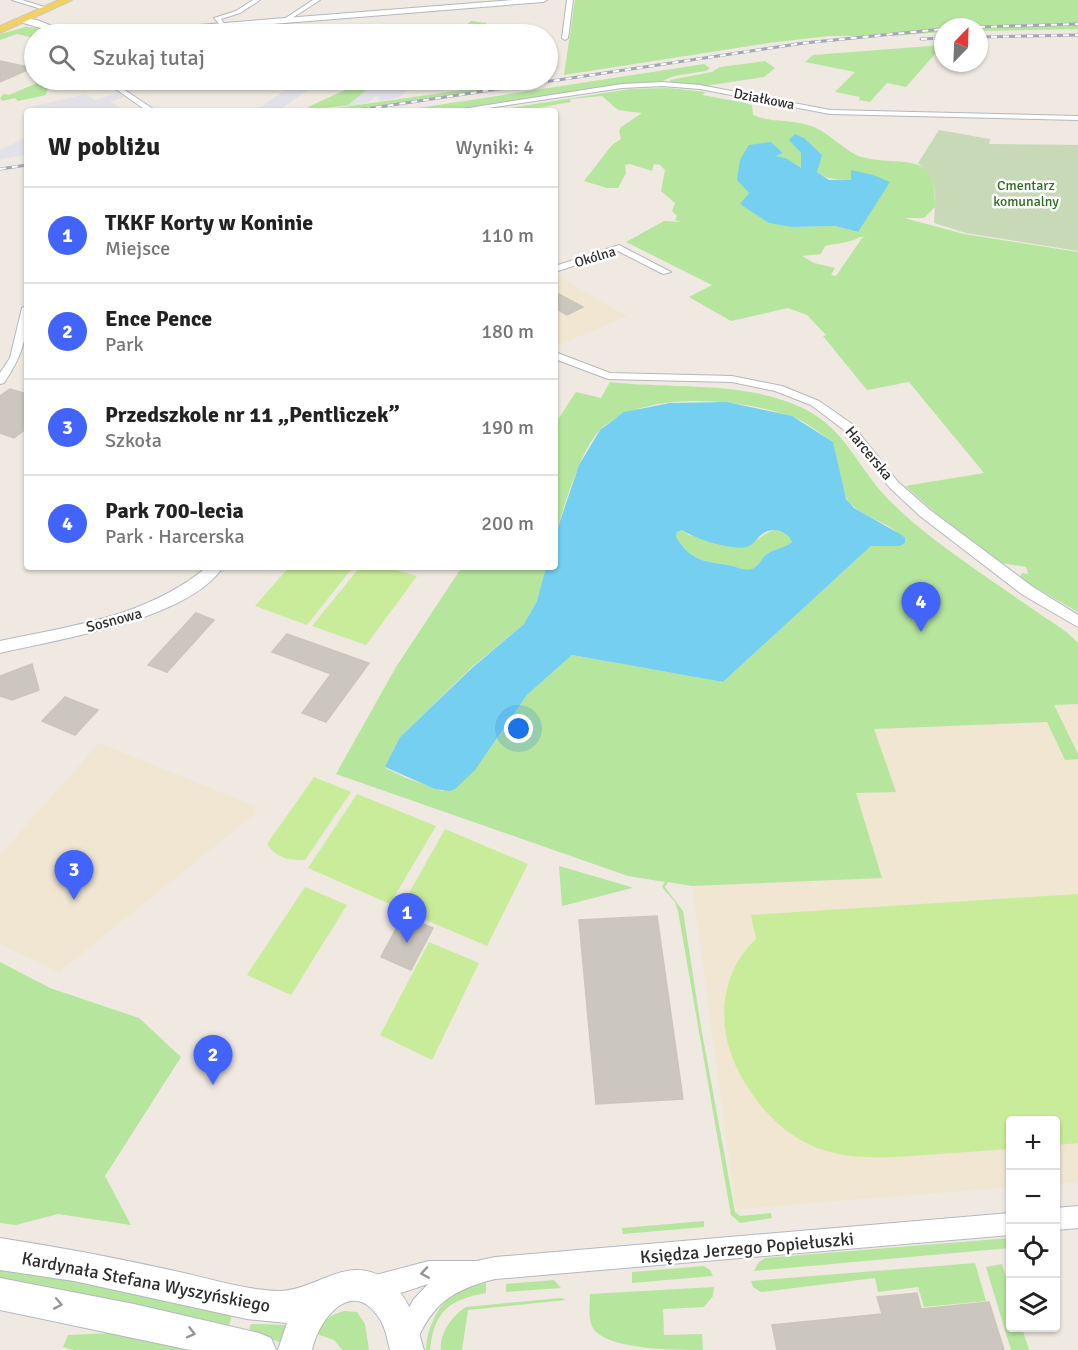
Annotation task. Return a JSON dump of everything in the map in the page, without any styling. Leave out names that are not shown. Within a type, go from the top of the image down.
[{"type":"main road","points":[[4,29],[26,22],[67,0]]},
{"type":"main road","name":"Kardynała Stefana Wyszyńskiego","points":[[0,1254],[74,1265],[247,1303],[278,1307],[300,1305],[352,1285],[365,1286]]},
{"type":"main road","points":[[365,1286],[377,1291],[387,1300],[394,1311],[405,1347]]},
{"type":"main road","points":[[0,1294],[134,1320],[259,1350]]},
{"type":"main road","points":[[295,1350],[299,1330],[306,1316],[327,1294]]},
{"type":"street","points":[[15,0],[48,9]]},
{"type":"street","points":[[222,24],[217,18],[238,12],[257,0]]},
{"type":"street","points":[[284,21],[318,0]]},
{"type":"street","points":[[248,24],[469,3],[543,0]]},
{"type":"street","points":[[565,38],[570,0]]},
{"type":"street","points":[[26,22],[35,24]]},
{"type":"street","name":"Działkowa","points":[[473,108],[622,86],[662,84],[707,88],[830,112],[1078,118]]},
{"type":"street","points":[[121,90],[148,108]]},
{"type":"street","name":"Okólna","points":[[558,268],[619,248],[666,272]]},
{"type":"street","points":[[0,381],[15,358],[24,320]]},
{"type":"street","name":"Harcerska","points":[[558,356],[608,376],[732,378],[778,388],[815,403],[848,426],[894,485],[925,513],[1029,591],[1078,622]]},
{"type":"street","name":"Sosnowa","points":[[0,647],[136,616],[174,599],[192,588],[213,570]]},
{"type":"street","points":[[1060,1219],[1078,1217]]},
{"type":"street","name":"Księdza Jerzego Popiełuszki","points":[[365,1286],[382,1286],[415,1274],[441,1270],[483,1271],[1006,1224]]},
{"type":"street","name":"Księdza Jerzego Popiełuszki","points":[[405,1347],[418,1312],[431,1294],[449,1284],[483,1271]]},
{"type":"shaded area","points":[[285,90],[307,90],[282,108],[259,108]]},
{"type":"shaded area","points":[[366,90],[408,90],[398,98],[381,101],[378,99],[380,97],[376,96],[369,102],[347,105]]},
{"type":"shaded area","points":[[118,93],[124,97],[110,102],[121,107],[117,108],[26,108],[86,94],[95,100]]},
{"type":"shaded area","points":[[24,138],[24,155],[0,159],[0,150]]},
{"type":"shaded area","points":[[558,276],[627,316],[558,346]]},
{"type":"shaded area","points":[[1078,666],[1078,1182],[1060,1183],[1060,1116],[1006,1116],[1006,1187],[736,1209],[692,886],[853,878],[825,776],[871,712]]},
{"type":"shaded area","points":[[99,743],[255,806],[256,813],[59,972],[0,944],[0,855]]},
{"type":"green space","points":[[575,0],[1078,0],[1078,29],[988,31],[988,18],[934,18],[934,33],[891,36],[829,36],[768,43],[564,75]]},
{"type":"green space","points":[[471,21],[487,23],[486,24],[468,24]]},
{"type":"green space","points":[[24,28],[24,36],[17,34],[0,40],[0,34]]},
{"type":"green space","points":[[934,46],[934,55],[906,87],[887,83],[870,102],[859,100],[860,97],[835,92],[855,72],[805,62],[813,55]]},
{"type":"green space","points":[[765,61],[775,68],[764,77],[704,86],[672,83],[670,80],[712,72],[720,67]]},
{"type":"green space","points":[[704,64],[710,68],[706,71],[674,76],[658,83],[627,84],[462,108],[418,108],[535,90],[558,90],[558,86]]},
{"type":"green space","points":[[668,88],[706,92],[702,95],[752,105],[753,115],[811,126],[862,157],[903,162],[923,168],[930,175],[934,188],[935,207],[924,218],[904,218],[964,234],[1078,252],[1078,612],[1019,578],[1022,573],[1028,574],[1026,567],[1002,563],[938,515],[905,486],[984,473],[909,382],[867,390],[823,336],[826,335],[807,315],[788,308],[731,321],[689,297],[712,285],[626,242],[664,221],[681,222],[675,220],[677,216],[672,211],[675,203],[661,191],[665,170],[660,165],[654,164],[652,171],[630,164],[625,165],[626,173],[618,188],[607,188],[584,181],[612,145],[621,139],[619,131],[621,127],[642,113],[618,110],[602,96],[570,99],[571,102],[537,108],[510,108],[630,89]],"holes":[[[771,142],[783,153],[775,156],[786,158],[801,169],[801,153],[817,172],[827,178],[852,180],[857,232],[835,226],[792,227],[741,204],[749,193]],[[860,237],[866,237],[862,238],[836,276],[831,275],[835,268],[814,263],[802,256],[821,254],[825,246],[848,242]]]},
{"type":"green space","points":[[24,89],[47,90],[46,95],[18,101],[15,98],[2,101],[0,98],[4,94],[9,95]]},
{"type":"green space","points":[[345,90],[366,90],[348,105],[370,103],[325,108],[308,107]]},
{"type":"green space","points":[[463,90],[488,90],[366,108],[337,108]]},
{"type":"green space","name":"Cmentarz komunalny","points":[[939,130],[990,139],[989,144],[1078,145],[1078,251],[966,233],[934,223],[935,190],[930,177],[918,163]]},
{"type":"green space","points":[[610,382],[701,387],[747,391],[791,403],[809,411],[824,421],[847,445],[877,486],[904,515],[939,543],[1062,629],[1078,643],[1078,704],[1054,705],[1078,754],[1078,759],[1065,760],[1047,722],[874,729],[896,792],[856,793],[882,878],[692,886],[668,882],[665,887],[683,911],[701,1027],[735,1212],[740,1216],[771,1213],[772,1218],[740,1223],[731,1215],[678,911],[675,902],[662,887],[665,882],[628,876],[336,774],[396,667],[460,570],[545,570],[537,601],[524,624],[472,667],[400,737],[385,768],[443,791],[482,760],[527,695],[572,655],[723,682],[871,546],[900,546],[905,543],[894,530],[863,513],[849,502],[841,482],[833,442],[796,418],[745,405],[719,402],[667,403],[642,408],[620,416],[602,428],[594,437],[580,464],[558,527],[558,419],[576,392],[601,398]]},
{"type":"green space","points":[[682,530],[689,535],[741,547],[774,530],[781,530],[792,542],[767,554],[754,568],[745,569],[704,561],[693,556],[676,537],[677,532]]},
{"type":"green space","points":[[286,570],[351,570],[307,625],[255,606]]},
{"type":"green space","points":[[358,570],[397,570],[417,576],[366,645],[312,626]]},
{"type":"green space","points":[[314,777],[351,792],[305,860],[283,857],[267,844]]},
{"type":"green space","points":[[357,794],[436,826],[390,904],[308,868]]},
{"type":"green space","points":[[445,829],[528,864],[487,946],[400,909]]},
{"type":"green space","points":[[559,866],[631,887],[632,888],[562,906]]},
{"type":"green space","points":[[305,887],[347,905],[291,995],[247,975]]},
{"type":"green space","points":[[1078,894],[1078,1143],[1060,1145],[1060,1116],[1006,1116],[1006,1149],[900,1157],[857,1157],[817,1148],[798,1138],[780,1125],[762,1107],[740,1073],[728,1045],[724,1022],[726,996],[733,971],[756,939],[751,915]]},
{"type":"green space","points":[[429,942],[479,963],[432,1060],[380,1035]]},
{"type":"green space","points":[[0,962],[50,988],[139,1018],[181,1057],[105,1176],[131,1225],[58,1214],[16,1225],[0,1223]]},
{"type":"green space","points":[[704,1221],[704,1227],[623,1234],[622,1228]]},
{"type":"green space","points":[[1006,1238],[1006,1248],[754,1271],[759,1262],[765,1258]]},
{"type":"green space","points":[[975,1263],[986,1301],[924,1307],[918,1287],[878,1292],[875,1278],[761,1292],[753,1287],[751,1281]]},
{"type":"green space","points":[[1002,1264],[1006,1278],[1006,1332],[1023,1332],[1029,1350],[1011,1350],[986,1267]]},
{"type":"green space","points":[[704,1266],[713,1276],[632,1283],[632,1272]]},
{"type":"green space","points":[[0,1269],[133,1291],[232,1315],[229,1325],[129,1303],[0,1279]]},
{"type":"green space","points":[[554,1280],[561,1288],[506,1292],[506,1284]]},
{"type":"green space","points":[[486,1283],[486,1293],[463,1299],[446,1309],[435,1325],[430,1350],[426,1350],[431,1325],[445,1302],[465,1288]]},
{"type":"green space","points":[[714,1287],[713,1296],[704,1307],[663,1309],[664,1335],[702,1334],[703,1350],[646,1348],[630,1345],[604,1337],[592,1327],[590,1294]]},
{"type":"green space","points":[[561,1298],[566,1300],[468,1310],[462,1350],[441,1350],[442,1337],[448,1325],[466,1307]]},
{"type":"green space","points":[[345,1311],[357,1312],[365,1324],[369,1350],[342,1350],[334,1340],[314,1333],[327,1319]]},
{"type":"green space","points":[[251,1324],[288,1325],[283,1344],[249,1329]]},
{"type":"green space","points":[[112,1333],[196,1350],[74,1350],[63,1347],[68,1335]]},
{"type":"water","points":[[795,134],[804,138],[822,155],[817,172],[829,180],[851,180],[851,170],[890,182],[858,232],[835,226],[792,227],[769,223],[740,204],[749,193],[737,180],[740,160],[749,145],[771,142],[783,153],[776,156],[786,158],[801,168],[801,153],[789,140]]},
{"type":"water","points":[[727,402],[792,416],[833,442],[846,499],[854,508],[900,534],[905,538],[905,543],[900,546],[871,546],[723,682],[572,655],[527,695],[475,770],[455,789],[450,791],[435,789],[385,767],[400,737],[472,668],[524,624],[537,601],[545,570],[558,570],[558,527],[579,465],[600,430],[624,412],[670,403]],"holes":[[[682,530],[704,540],[739,548],[753,544],[765,532],[774,530],[783,532],[792,542],[767,554],[754,568],[745,569],[698,558],[687,551],[676,537],[677,532]]]},
{"type":"building","points":[[0,61],[24,66],[24,72],[0,82]]},
{"type":"building","points":[[558,294],[583,307],[567,315],[558,310]]},
{"type":"building","points":[[10,389],[24,393],[24,430],[14,438],[0,433],[0,396]]},
{"type":"building","points":[[196,613],[214,620],[167,672],[148,665]]},
{"type":"building","points":[[287,634],[369,663],[326,722],[302,713],[331,674],[272,652]]},
{"type":"building","points":[[32,664],[39,690],[12,700],[0,696],[0,676]]},
{"type":"building","points":[[65,697],[98,710],[75,735],[42,721]]},
{"type":"building","points":[[657,916],[683,1099],[596,1104],[579,920]]},
{"type":"building","points":[[407,917],[433,928],[411,970],[381,957],[397,927],[401,928]]},
{"type":"building","points":[[917,1293],[921,1309],[989,1302],[1004,1350],[777,1350],[772,1325],[882,1314],[877,1297]]},
{"type":"railway","points":[[988,27],[1078,24]]},
{"type":"railway","points":[[558,80],[804,43],[934,30]]},
{"type":"railway","points":[[988,37],[1078,35]]},
{"type":"railway","points":[[921,39],[934,38]]},
{"type":"railway","points":[[372,108],[492,90]]},
{"type":"railway","points":[[0,169],[24,165]]},
{"type":"place","name":"Park 700-lecia","points":[[921,632]]},
{"type":"place","name":"Przedszkole nr 11 „Pentliczek”","points":[[74,900]]},
{"type":"place","name":"TKKF Korty w Koninie","points":[[407,943]]},
{"type":"place","name":"Ence Pence","points":[[213,1085]]}]
